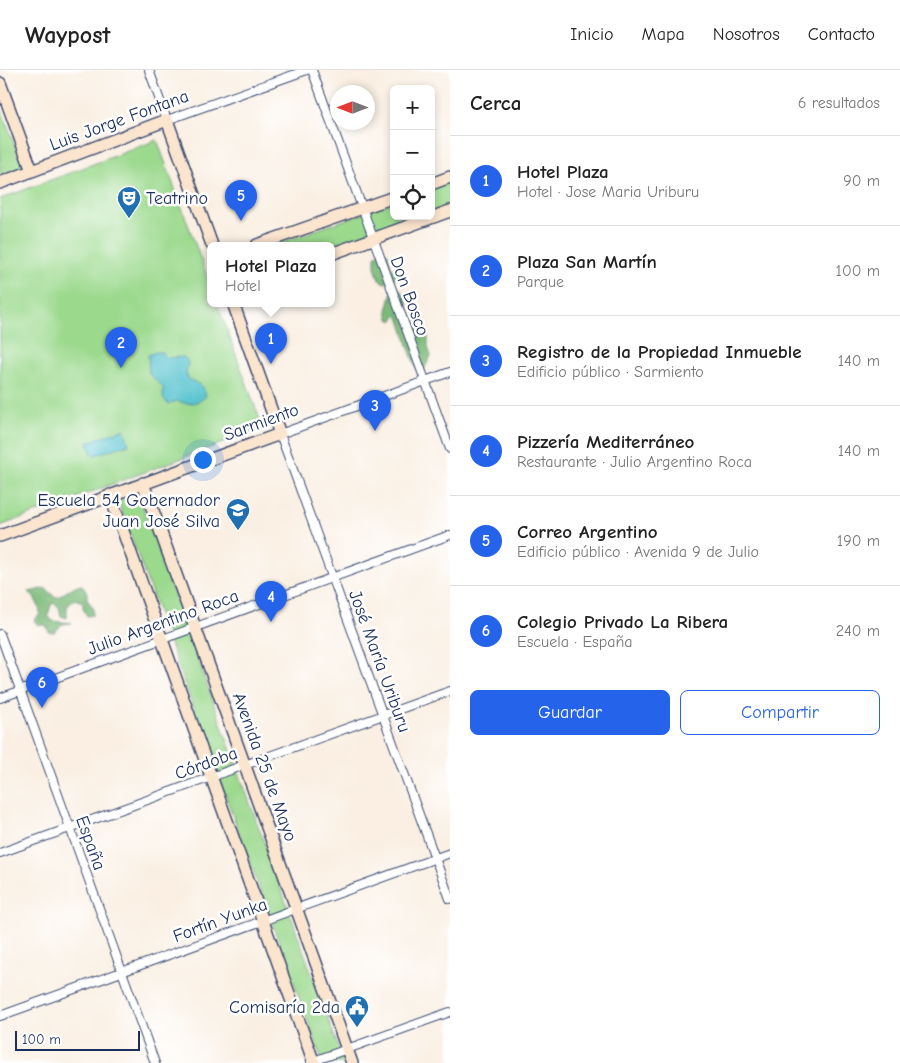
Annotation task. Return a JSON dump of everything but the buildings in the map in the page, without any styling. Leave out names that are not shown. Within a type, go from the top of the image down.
[{"type":"main road","points":[[0,83],[32,171]]},
{"type":"main road","name":"Luis Jorge Fontana","points":[[0,183],[167,120]]},
{"type":"main road","points":[[167,120],[211,242]]},
{"type":"main road","points":[[435,183],[450,177]]},
{"type":"main road","points":[[266,242],[390,198]]},
{"type":"main road","points":[[335,252],[450,211]]},
{"type":"main road","points":[[234,307],[280,434]]},
{"type":"main road","name":"Sarmiento","points":[[0,536],[280,434]]},
{"type":"main road","name":"Avenida 25 de Mayo","points":[[143,483],[246,764],[352,1063]]},
{"type":"main road","points":[[110,495],[312,1062]]},
{"type":"street","points":[[149,70],[167,120]]},
{"type":"street","name":"Luis Jorge Fontana","points":[[167,120],[307,70]]},
{"type":"street","name":"Don Bosco","points":[[312,70],[450,449]]},
{"type":"street","name":"Sarmiento","points":[[280,434],[450,372]]},
{"type":"street","name":"José María Uriburu","points":[[280,434],[334,576],[450,899]]},
{"type":"street","name":"Julio Argentino Roca","points":[[0,698],[450,534]]},
{"type":"street","name":"España","points":[[0,634],[155,1063]]},
{"type":"street","name":"Córdoba","points":[[0,853],[450,691]]},
{"type":"street","name":"Fortín Yunka","points":[[0,1016],[450,853]]},
{"type":"street","points":[[312,1062],[450,1012]]},
{"type":"green space","points":[[0,106],[23,167],[1,175],[0,171]]},
{"type":"green space","points":[[157,140],[207,276],[207,307],[218,307],[263,428],[0,526],[0,199]]},
{"type":"green space","points":[[450,182],[450,205],[435,211],[435,187]]},
{"type":"green space","points":[[390,203],[390,220],[409,220],[335,247],[335,242],[282,242]]},
{"type":"green space","points":[[380,252],[388,253],[391,268],[398,271],[393,281],[385,283],[379,280],[375,267],[375,256]]},
{"type":"green space","points":[[396,287],[406,296],[410,320],[428,330],[428,347],[431,356],[421,375],[415,365],[398,315],[392,321],[389,319],[387,309],[392,291]]},
{"type":"green space","points":[[138,494],[344,1063],[323,1063],[118,501]]},
{"type":"green space","points":[[82,585],[87,593],[87,599],[93,608],[93,615],[87,616],[83,609],[83,602],[74,599],[67,607],[67,618],[61,616],[59,607],[54,603],[51,605],[48,615],[52,621],[72,623],[62,624],[55,632],[49,632],[46,625],[39,625],[34,621],[40,614],[40,611],[37,602],[29,592],[45,588],[55,597],[58,597],[75,586]]},
{"type":"water","points":[[162,352],[166,358],[184,357],[188,362],[186,373],[188,378],[201,387],[206,396],[200,401],[192,403],[177,401],[168,404],[163,398],[163,387],[149,374],[148,355]]},
{"type":"water","points":[[124,429],[129,444],[92,456],[88,442]]},
{"type":"place","name":"Teatrino","points":[[129,219]]},
{"type":"place","name":"Correo Argentino","points":[[241,221]]},
{"type":"place","name":"Hotel Plaza","points":[[271,364]]},
{"type":"place","name":"Plaza San Martín","points":[[121,368]]},
{"type":"place","name":"Registro de la Propiedad Inmueble","points":[[375,431]]},
{"type":"place","name":"Escuela 54 Gobernador Juan José Silva","points":[[238,531]]},
{"type":"place","name":"Pizzería Mediterráneo","points":[[271,622]]},
{"type":"place","name":"Colegio Privado La Ribera","points":[[42,708]]},
{"type":"place","name":"Comisaría 2da","points":[[357,1028]]}]
